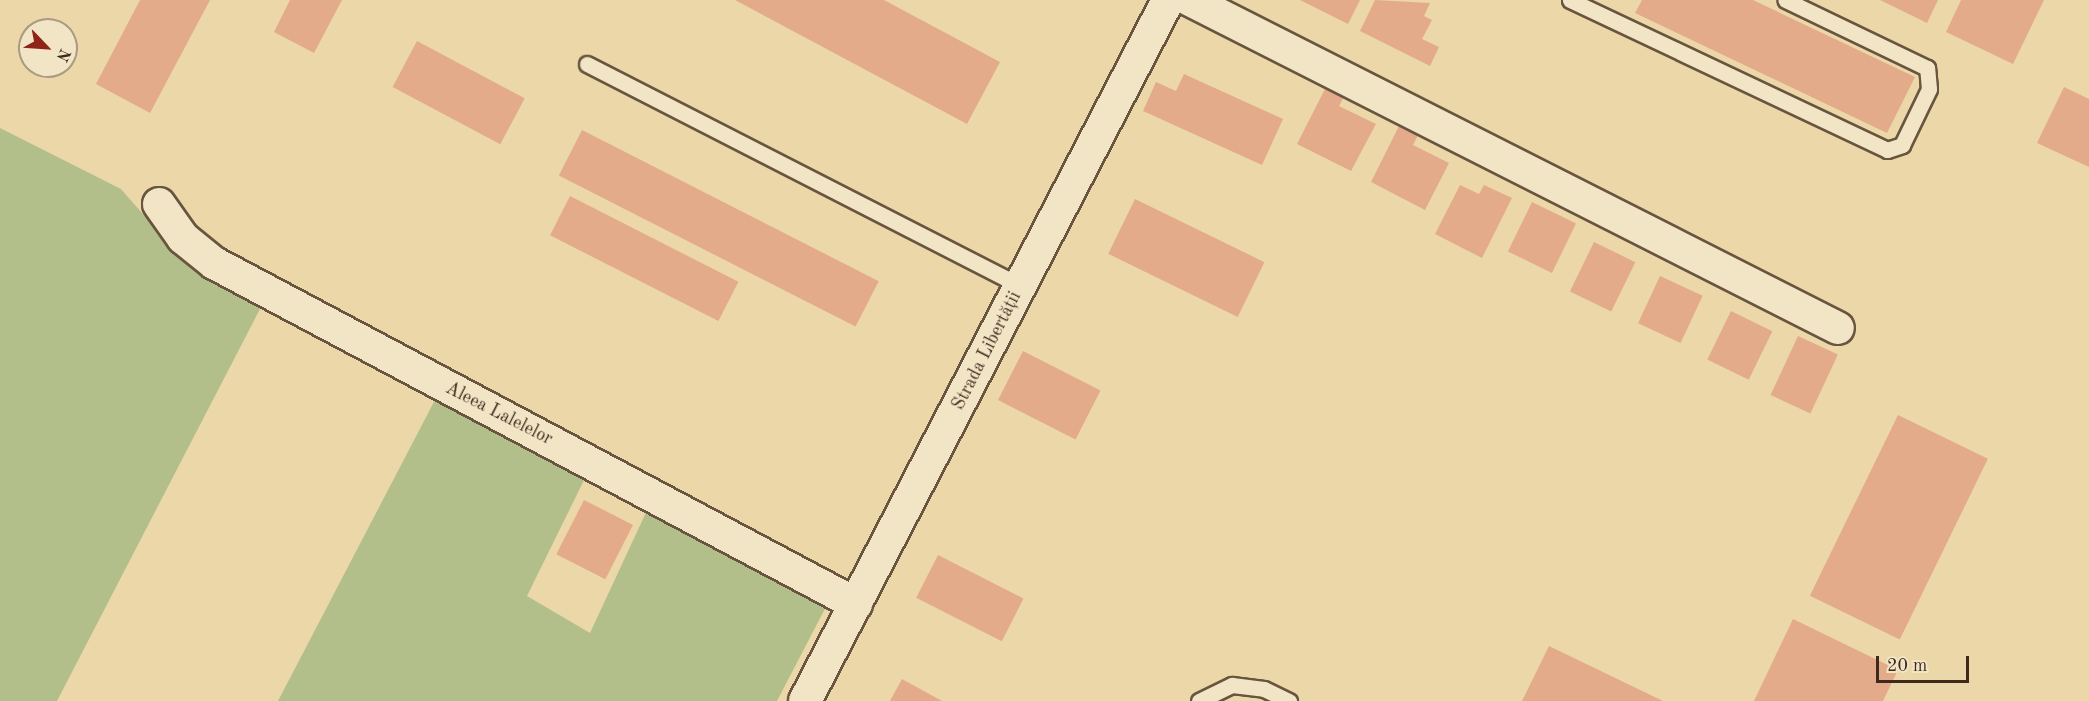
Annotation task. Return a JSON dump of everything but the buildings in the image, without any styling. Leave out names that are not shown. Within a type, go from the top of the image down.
[{"type":"street","name":"Strada Libertății","points":[[805,701],[1168,0]]},
{"type":"street","points":[[1190,0],[1453,130],[1838,328]]},
{"type":"street","name":"Aleea Lalelelor","points":[[159,204],[183,238],[214,263],[856,604]]},
{"type":"lane","points":[[1570,0],[1597,6],[1887,150],[1902,145],[1929,89],[1927,68],[1786,0]]},
{"type":"lane","points":[[587,64],[1021,286]]},
{"type":"lane","points":[[1199,701],[1232,685],[1264,689],[1289,701]]},
{"type":"green space","points":[[0,128],[121,189],[169,244],[261,307],[57,701],[0,701]]},
{"type":"green space","points":[[436,398],[589,470],[527,596],[590,633],[649,506],[829,601],[777,701],[278,701]]}]
